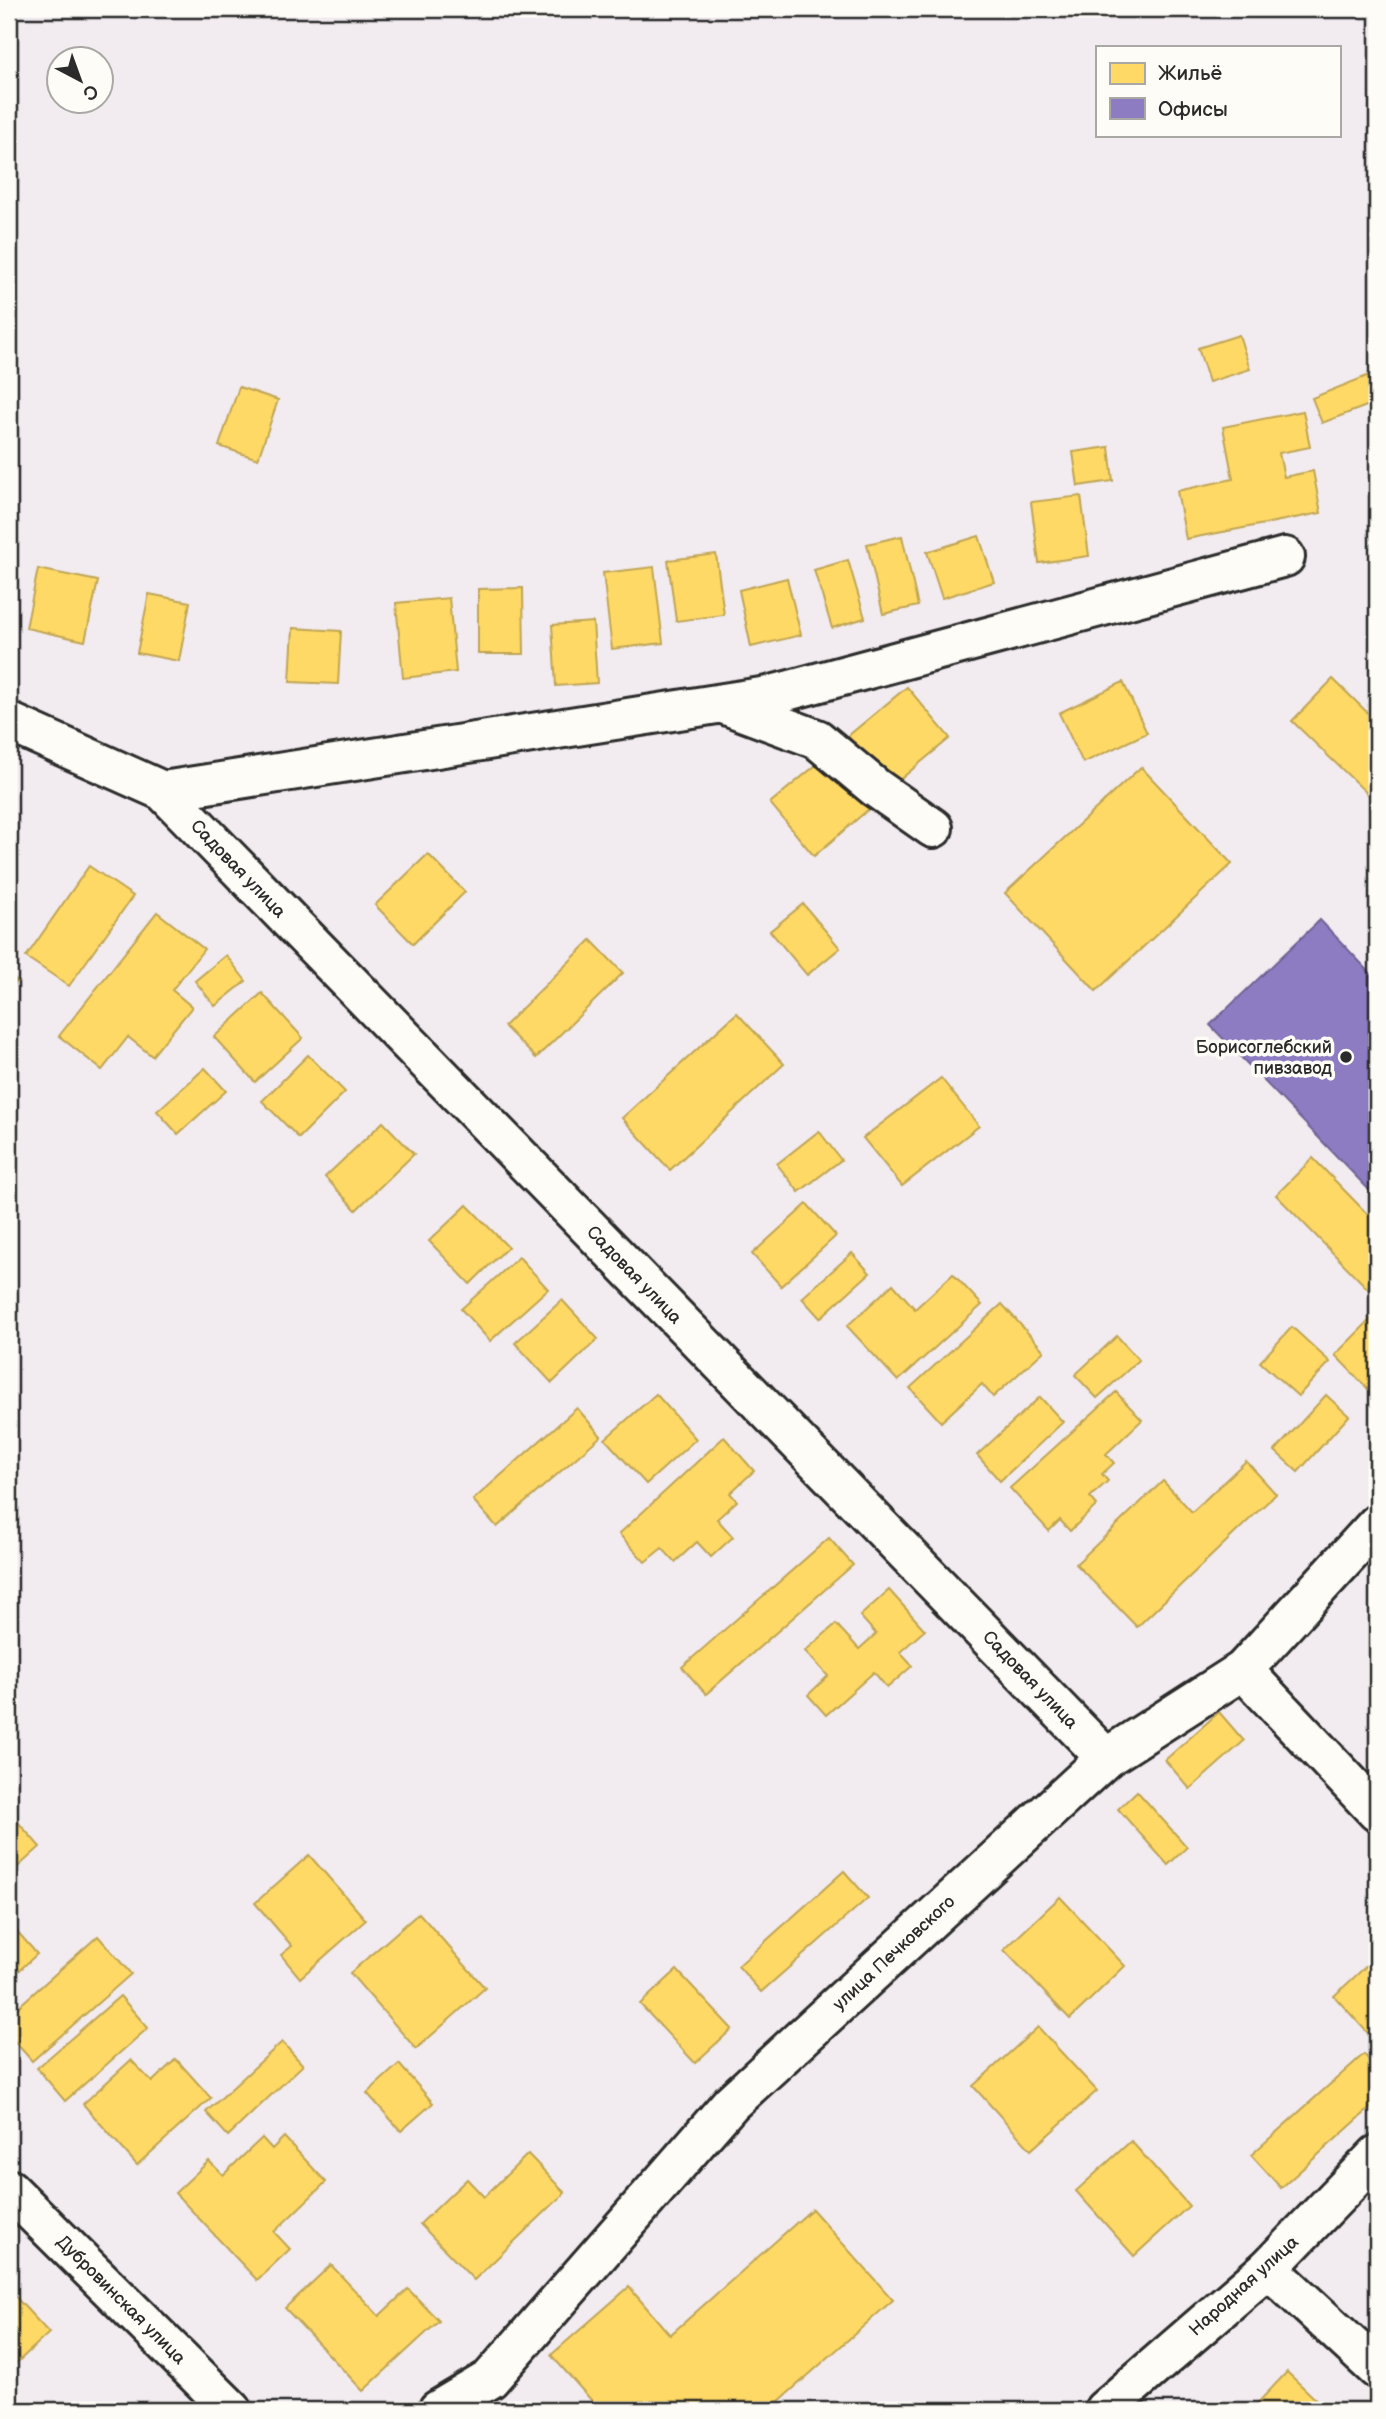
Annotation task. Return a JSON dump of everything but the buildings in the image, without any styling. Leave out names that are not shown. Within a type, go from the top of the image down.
[{"type":"street","points":[[9,722],[163,792],[768,696],[1285,557]]},
{"type":"street","points":[[720,703],[817,739],[876,788],[933,828]]},
{"type":"street","name":"Садовая улица","points":[[163,792],[1106,1758]]},
{"type":"street","name":"улица Печковского","points":[[438,2410],[490,2379],[731,2103],[1106,1758],[1243,1670],[1377,1524]]},
{"type":"street","points":[[1243,1670],[1377,1812]]},
{"type":"street","name":"Народная улица","points":[[1104,2410],[1268,2268],[1377,2155]]},
{"type":"street","name":"Дубровинская улица","points":[[9,2189],[232,2410]]},
{"type":"street","points":[[1268,2268],[1377,2369]]},
{"type":"place","name":"Борисоглебский пивзавод","points":[[1346,1057]]}]
